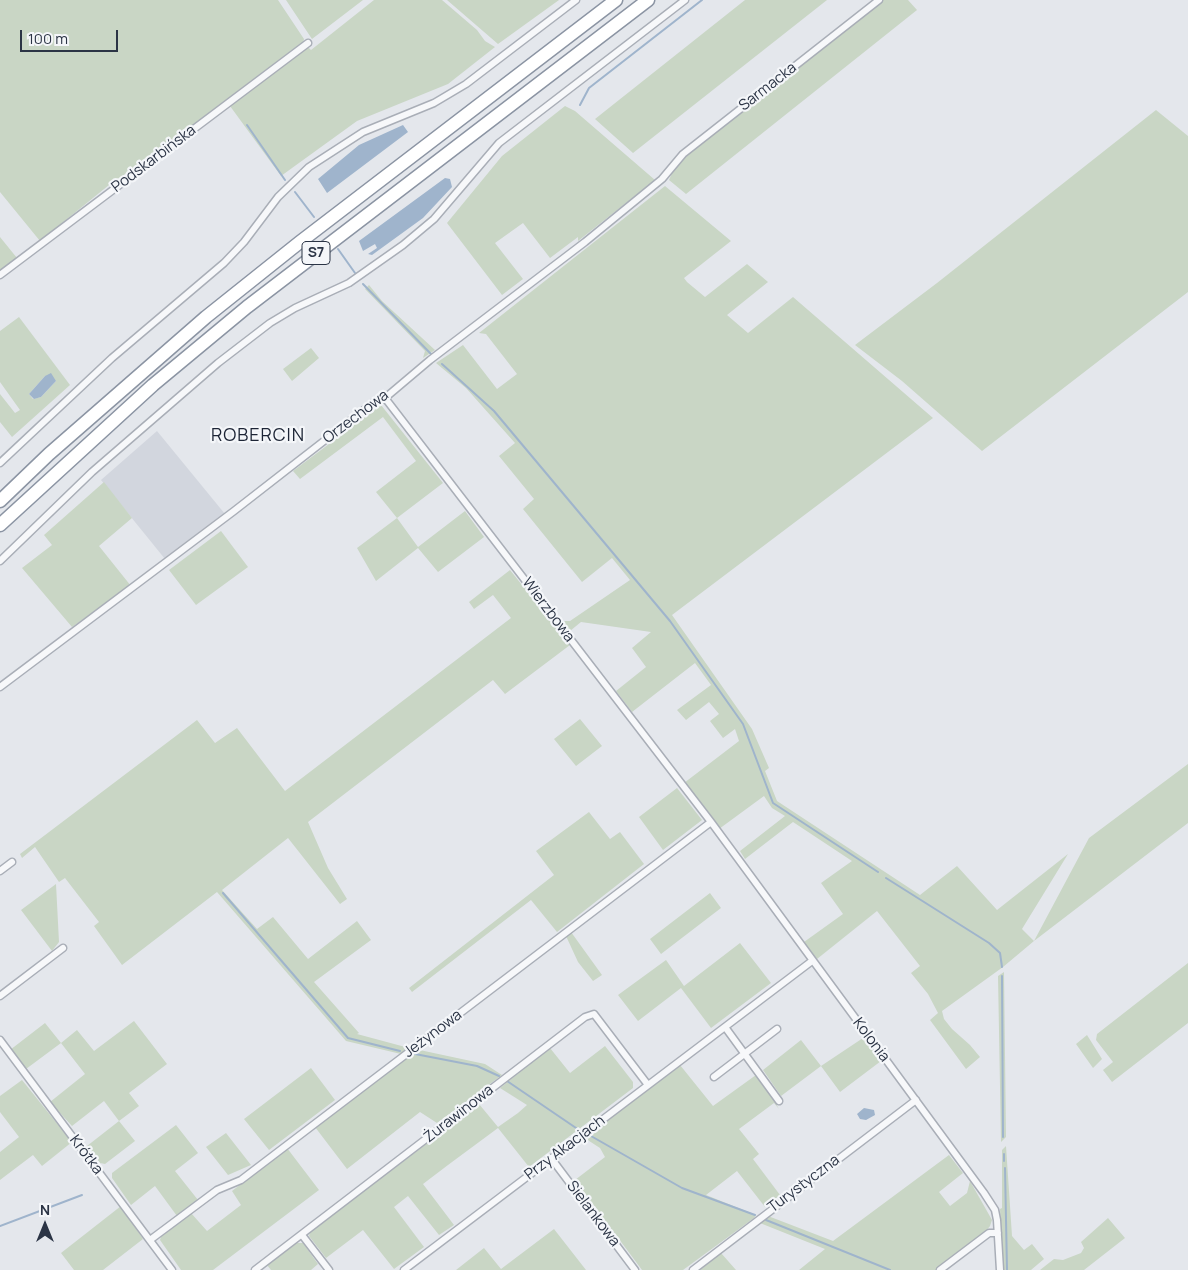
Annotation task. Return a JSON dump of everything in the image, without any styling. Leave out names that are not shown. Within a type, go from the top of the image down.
[{"type":"highway","name":"S7","points":[[0,501],[71,434],[206,318],[300,242],[616,0]]},
{"type":"highway","name":"S7","points":[[0,525],[146,392],[246,307],[648,0]]},
{"type":"street","points":[[0,463],[112,358],[224,263],[244,242],[278,197],[309,167],[363,132],[434,103],[454,92],[576,0]]},
{"type":"street","points":[[0,561],[92,472],[218,363],[270,323],[295,308],[349,283],[403,245],[434,219],[499,143],[685,0]]},
{"type":"street","name":"Sarmacka","points":[[662,179],[683,154],[878,0]]},
{"type":"street","name":"Podskarbińska","points":[[0,275],[308,43]]},
{"type":"street","name":"Orzechowa","points":[[0,687],[234,511],[374,402],[385,398],[430,360],[585,242],[662,179]]},
{"type":"street","name":"Wierzbowa","points":[[385,398],[711,822]]},
{"type":"street","name":"Kolonia","points":[[711,822],[991,1202],[997,1220],[1000,1270]]},
{"type":"street","name":"Jeżynowa","points":[[150,1240],[217,1190],[241,1180],[711,822]]},
{"type":"street","points":[[0,871],[12,862]]},
{"type":"street","points":[[0,996],[63,948]]},
{"type":"street","name":"Przy Akacjach","points":[[404,1270],[812,961]]},
{"type":"street","name":"Żurawinowa","points":[[255,1270],[585,1017],[594,1014],[648,1085]]},
{"type":"street","points":[[725,1027],[779,1101]]},
{"type":"street","points":[[714,1077],[777,1029]]},
{"type":"street","name":"Krótka","points":[[0,1040],[172,1270]]},
{"type":"street","name":"Turystyczna","points":[[693,1270],[916,1100]]},
{"type":"street","name":"Sielankowa","points":[[551,1158],[635,1270]]},
{"type":"street","points":[[940,1270],[990,1232],[998,1232]]},
{"type":"street","points":[[302,1235],[329,1270]]},
{"type":"shaded area","points":[[157,431],[225,514],[165,559],[101,480]]},
{"type":"green space","points":[[0,0],[278,0],[304,39],[303,44],[160,151],[109,185],[40,241],[0,192]]},
{"type":"green space","points":[[286,0],[363,0],[312,39]]},
{"type":"green space","points":[[374,0],[442,0],[477,30],[485,41],[495,47],[448,84],[357,121],[281,176],[230,106],[308,47],[311,50]]},
{"type":"green space","points":[[447,0],[559,0],[498,44]]},
{"type":"green space","points":[[745,0],[827,0],[633,153],[595,119]]},
{"type":"green space","points":[[883,0],[908,0],[917,10],[686,194],[669,180],[676,164]]},
{"type":"green space","points":[[565,106],[575,111],[655,180],[578,241],[578,237],[550,258],[523,223],[495,243],[523,279],[502,295],[447,223],[502,156]]},
{"type":"green space","points":[[1156,110],[1188,136],[1188,292],[982,451],[902,381],[855,345],[937,283]]},
{"type":"green space","points":[[665,186],[731,241],[684,278],[687,282],[705,297],[747,264],[768,282],[727,315],[748,333],[793,297],[933,418],[672,615],[752,729],[769,768],[765,771],[777,801],[920,895],[957,866],[997,910],[1068,854],[1022,929],[1034,941],[1003,967],[942,1011],[944,1019],[952,1029],[980,1057],[966,1069],[930,1020],[938,1013],[928,994],[911,973],[920,966],[877,911],[817,959],[804,942],[843,914],[821,883],[852,861],[793,822],[745,859],[740,851],[785,816],[772,808],[764,796],[719,829],[684,783],[739,741],[735,729],[723,738],[710,721],[719,714],[709,702],[686,720],[677,710],[711,685],[695,663],[632,712],[616,691],[646,667],[632,648],[651,632],[581,622],[570,631],[562,621],[570,621],[630,580],[612,558],[582,582],[523,509],[534,499],[499,456],[515,443],[466,388],[436,363],[463,345],[497,389],[517,374],[486,334],[479,333]]},
{"type":"green space","points":[[0,237],[17,258],[0,271]]},
{"type":"green space","points":[[369,285],[382,301],[435,350],[423,358],[425,351],[365,289]]},
{"type":"green space","points":[[19,317],[70,385],[12,437],[0,422],[0,394],[15,413],[20,410],[0,382],[0,331]],"holes":[[[45,376],[56,381],[41,397],[33,399],[29,394]]]},
{"type":"green space","points":[[311,348],[319,358],[292,381],[283,369]]},
{"type":"green space","points":[[381,405],[443,483],[397,518],[376,492],[416,461],[383,417],[300,479],[293,471]]},
{"type":"green space","points":[[104,482],[132,518],[99,546],[131,586],[72,627],[22,568],[52,545],[44,535]]},
{"type":"green space","points":[[465,511],[484,537],[438,572],[418,548],[376,581],[357,548],[397,518],[418,547]]},
{"type":"green space","points":[[221,531],[248,567],[196,605],[169,570]]},
{"type":"green space","points":[[510,570],[570,645],[505,694],[493,680],[308,822],[328,868],[347,899],[340,904],[288,838],[222,890],[257,929],[273,917],[308,959],[357,921],[371,940],[314,982],[359,1033],[357,1034],[409,1048],[401,1054],[346,1041],[217,892],[122,965],[94,926],[99,922],[65,878],[59,882],[35,847],[22,858],[20,854],[197,720],[215,743],[237,728],[285,791],[511,618],[493,595],[474,609],[469,602]]},
{"type":"green space","points":[[580,719],[602,746],[576,766],[554,739]]},
{"type":"green space","points":[[1188,764],[1188,823],[1034,941],[1089,838]]},
{"type":"green space","points":[[677,788],[702,820],[663,850],[639,817]]},
{"type":"green space","points":[[589,812],[610,839],[620,832],[644,864],[557,932],[531,900],[412,992],[409,988],[554,875],[536,851]]},
{"type":"green space","points":[[56,884],[59,942],[52,951],[21,910]]},
{"type":"green space","points":[[710,893],[721,908],[661,954],[650,939]]},
{"type":"green space","points":[[571,932],[602,975],[593,981],[578,962],[566,936]]},
{"type":"green space","points":[[740,943],[771,983],[711,1028],[681,988],[638,1021],[618,995],[666,960],[684,986]]},
{"type":"green space","points":[[1188,963],[1188,1023],[1112,1082],[1103,1070],[1113,1062],[1096,1040],[1097,1034]]},
{"type":"green space","points":[[1004,972],[1006,1137],[1001,1142],[998,976]]},
{"type":"green space","points":[[134,1021],[167,1064],[129,1093],[139,1106],[119,1121],[104,1101],[72,1126],[50,1102],[85,1074],[61,1043],[77,1030],[94,1051]]},
{"type":"green space","points":[[45,1023],[61,1043],[26,1069],[10,1050]]},
{"type":"green space","points":[[1087,1035],[1102,1059],[1093,1068],[1076,1044]]},
{"type":"green space","points":[[863,1038],[881,1061],[840,1092],[821,1066]]},
{"type":"green space","points":[[801,1040],[821,1066],[781,1096],[763,1070]]},
{"type":"green space","points":[[605,1046],[633,1082],[633,1088],[529,1167],[498,1128],[448,1165],[423,1184],[454,1225],[439,1235],[408,1196],[394,1207],[424,1247],[394,1269],[363,1230],[326,1258],[309,1236],[310,1232],[479,1104],[498,1127],[518,1113],[527,1105],[500,1088],[550,1048],[570,1073]]},
{"type":"green space","points":[[415,1049],[485,1064],[502,1075],[437,1123],[420,1112],[347,1169],[315,1127]]},
{"type":"green space","points":[[680,1065],[713,1106],[756,1075],[767,1089],[779,1109],[774,1103],[739,1129],[759,1154],[753,1159],[780,1195],[765,1207],[737,1171],[706,1195],[756,1215],[754,1218],[683,1270],[642,1270],[575,1180],[605,1157],[600,1148],[583,1137]]},
{"type":"green space","points":[[311,1068],[335,1100],[269,1150],[244,1119]]},
{"type":"green space","points":[[22,1080],[72,1142],[42,1166],[33,1155],[0,1180],[0,1152],[19,1137],[0,1112],[0,1096]]},
{"type":"green space","points":[[119,1121],[135,1141],[105,1164],[100,1163],[87,1146]]},
{"type":"green space","points":[[176,1125],[198,1153],[175,1171],[198,1200],[177,1216],[155,1186],[131,1205],[112,1178],[112,1173]]},
{"type":"green space","points":[[226,1133],[251,1165],[228,1175],[206,1147]]},
{"type":"green space","points":[[1006,1146],[1012,1236],[1024,1250],[1032,1244],[1044,1259],[1031,1270],[1003,1270],[1000,1209],[1002,1208],[1002,1150]]},
{"type":"green space","points":[[287,1148],[319,1190],[213,1270],[181,1270],[160,1240],[161,1237],[191,1213],[207,1231],[241,1205],[232,1191]]},
{"type":"green space","points":[[949,1155],[963,1173],[939,1192],[950,1206],[967,1193],[970,1181],[992,1220],[982,1236],[936,1270],[799,1270],[825,1249],[760,1223],[768,1216],[833,1241]]},
{"type":"green space","points":[[121,1206],[143,1239],[103,1270],[74,1270],[61,1253]]},
{"type":"green space","points":[[1108,1218],[1125,1238],[1084,1270],[1040,1270],[1054,1259],[1063,1260],[1081,1253],[1084,1248],[1081,1242]]},
{"type":"green space","points":[[554,1229],[586,1270],[456,1270],[484,1248],[501,1269]]},
{"type":"green space","points":[[297,1243],[303,1243],[318,1264],[311,1270],[271,1270],[267,1265]]},
{"type":"green space","points":[[721,1253],[736,1270],[700,1270]]},
{"type":"water","points":[[403,125],[408,132],[327,193],[318,179],[359,145]]},
{"type":"water","points":[[445,178],[450,179],[452,187],[423,218],[372,255],[368,254],[377,248],[375,244],[363,251],[359,241]]},
{"type":"water","points":[[51,373],[56,381],[41,397],[34,399],[29,394],[45,376]]},
{"type":"water","points":[[864,1108],[874,1110],[875,1115],[866,1120],[860,1119],[857,1114]]},
{"type":"waterway","points":[[580,105],[589,88],[702,0]]},
{"type":"waterway","points":[[247,125],[285,180]]},
{"type":"waterway","points":[[295,192],[314,217]]},
{"type":"waterway","points":[[338,249],[355,273]]},
{"type":"waterway","points":[[363,284],[431,354]]},
{"type":"waterway","points":[[442,364],[494,411],[670,621],[743,724],[773,803],[878,872]]},
{"type":"waterway","points":[[886,878],[989,943],[1000,953],[1002,967]]},
{"type":"waterway","points":[[223,893],[348,1038],[400,1051]]},
{"type":"waterway","points":[[1002,976],[1003,1137]]},
{"type":"waterway","points":[[415,1054],[477,1066],[499,1076]]},
{"type":"waterway","points":[[507,1081],[579,1130]]},
{"type":"waterway","points":[[591,1136],[682,1188],[755,1215]]},
{"type":"waterway","points":[[1004,1154],[1004,1161]]},
{"type":"waterway","points":[[1005,1168],[1007,1270]]},
{"type":"waterway","points":[[0,1226],[82,1195]]},
{"type":"waterway","points":[[766,1220],[890,1270]]},
{"type":"district","name":"ROBERCIN","points":[[258,436]]}]
